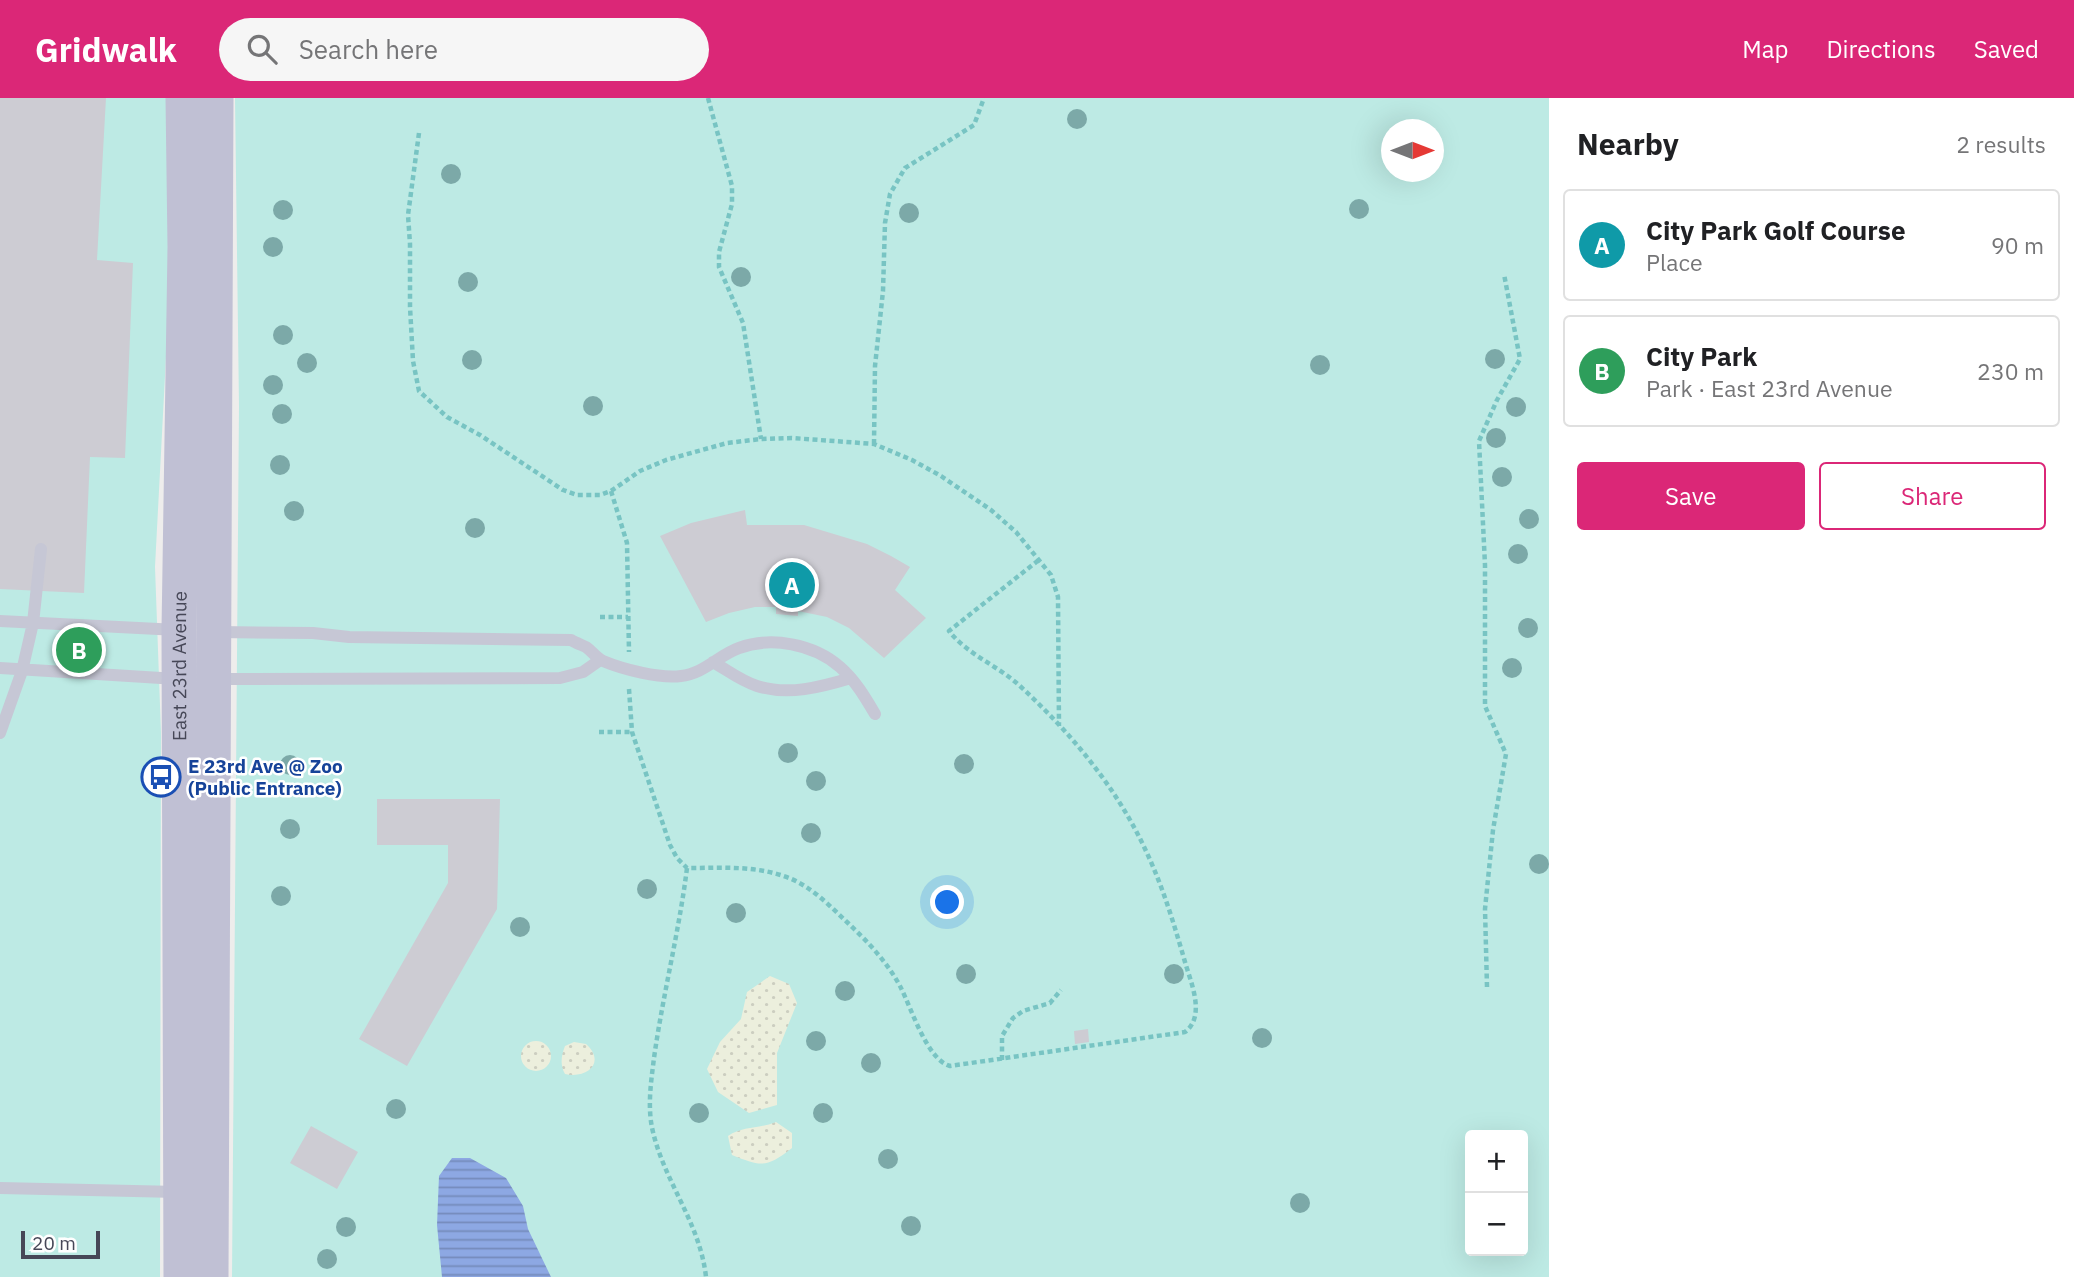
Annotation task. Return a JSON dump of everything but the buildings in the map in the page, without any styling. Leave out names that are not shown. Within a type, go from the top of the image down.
[{"type":"main road","name":"East 23rd Avenue","points":[[183,98],[211,1277]]},
{"type":"main road","name":"East 23rd Avenue","points":[[196,631],[216,98]]},
{"type":"main road","name":"East 23rd Avenue","points":[[181,1277],[181,1192],[196,680]]},
{"type":"lane","points":[[0,733],[22,671],[33,623],[41,549]]},
{"type":"lane","points":[[0,621],[196,631],[313,633],[349,637],[572,640],[600,660],[629,669],[679,677],[690,675],[737,648],[753,644],[785,643],[817,652],[840,667],[851,678],[875,714]]},
{"type":"lane","points":[[0,668],[196,680],[561,678],[583,672],[600,660]]},
{"type":"lane","points":[[713,662],[751,684],[777,690],[807,689],[851,678]]},
{"type":"lane","points":[[0,1188],[181,1192]]},
{"type":"path","points":[[708,98],[732,186],[733,205],[719,252],[719,267],[743,323],[761,439]]},
{"type":"path","points":[[874,444],[875,366],[883,291],[885,223],[890,194],[905,168],[974,125],[984,98]]},
{"type":"path","points":[[419,133],[408,215],[413,361],[419,391],[447,417],[480,435],[563,490],[590,496],[611,491],[634,474],[666,460],[727,443],[761,439],[792,438],[874,444],[912,460],[972,497],[1016,532],[1051,575],[1058,597],[1059,726]]},
{"type":"path","points":[[1487,987],[1485,909],[1493,830],[1506,754],[1485,706],[1485,565],[1479,441],[1497,400],[1520,359],[1503,274]]},
{"type":"path","points":[[600,617],[628,617],[628,543],[611,491]]},
{"type":"path","points":[[599,732],[632,732],[670,845],[687,868],[752,869],[790,878],[821,898],[868,942],[884,961],[928,1044],[942,1064],[950,1066],[1002,1060],[1185,1032],[1192,1027],[1195,1020],[1196,1006],[1188,973],[1165,895],[1126,811],[1101,774],[1020,686],[1005,673],[968,652],[949,631],[1040,559]]},
{"type":"path","points":[[687,868],[681,914],[659,1020],[650,1110],[653,1133],[688,1215],[704,1259],[706,1277]]},
{"type":"path","points":[[1002,1060],[1002,1036],[1013,1017],[1050,1003],[1061,990]]},
{"type":"shaded area","points":[[0,98],[173,98],[175,185],[155,567],[161,733],[160,1277],[0,1277]]},
{"type":"shaded area","points":[[235,98],[1549,98],[1549,1277],[232,1277],[239,406]]},
{"type":"sand","points":[[770,976],[789,984],[797,1003],[777,1053],[777,1105],[749,1113],[718,1092],[707,1069],[720,1042],[741,1019],[747,992]]},
{"type":"sand","points":[[536,1041],[547,1045],[551,1056],[547,1067],[536,1071],[525,1067],[521,1056],[525,1045]]},
{"type":"sand","points":[[574,1042],[586,1044],[592,1051],[594,1063],[592,1068],[581,1074],[565,1074],[563,1053],[565,1046]]},
{"type":"sand","points":[[776,1122],[792,1133],[792,1148],[764,1164],[732,1155],[728,1136]]},
{"type":"water","points":[[452,1158],[470,1158],[506,1178],[523,1206],[528,1229],[551,1277],[442,1277],[437,1225],[439,1176]]},
{"type":"place","name":"City Park Golf Course","points":[[792,585]]},
{"type":"place","name":"City Park","points":[[79,650]]},
{"type":"place","name":"E 23rd Ave @ Zoo (Public Entrance)","points":[[161,777]]}]
